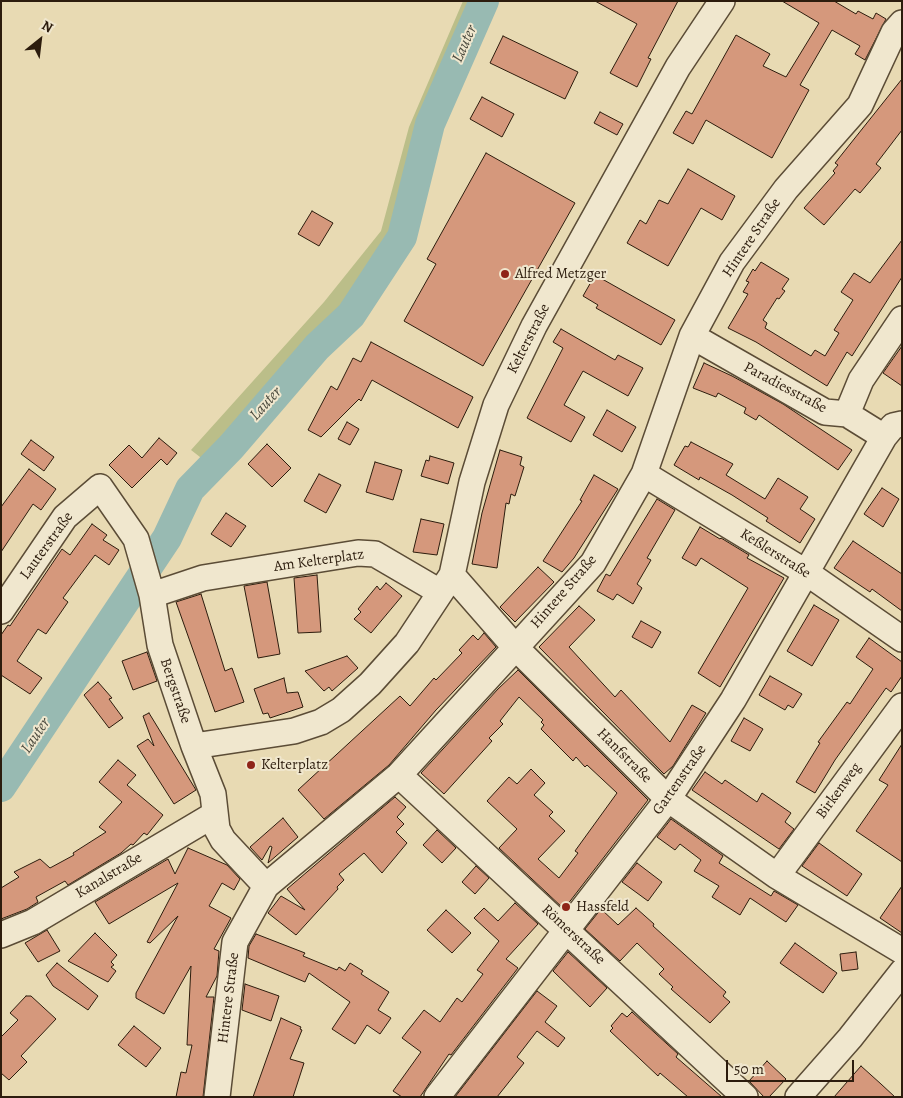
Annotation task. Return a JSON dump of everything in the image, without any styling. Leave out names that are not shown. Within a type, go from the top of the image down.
[{"type":"street","name":"Kelterstraße","points":[[446,583],[472,482],[496,405],[534,326],[595,215],[678,67],[722,1]]},
{"type":"street","name":"Hintere Straße","points":[[217,1097],[235,942],[266,886],[399,775],[593,563],[644,474],[692,336],[732,262],[786,188],[860,105],[894,32],[902,23]]},
{"type":"street","points":[[846,414],[861,380],[902,319]]},
{"type":"street","name":"Paradiesstraße","points":[[692,336],[825,412],[846,414],[893,431]]},
{"type":"street","name":"Gartenstraße","points":[[437,1097],[668,799],[734,700],[807,573],[893,431]]},
{"type":"street","name":"Keßlerstraße","points":[[644,474],[807,573],[902,639]]},
{"type":"street","name":"Bergstraße","points":[[100,487],[136,539],[152,595],[160,645],[194,746],[213,794],[217,829],[223,840],[266,886]]},
{"type":"street","name":"Lauterstraße","points":[[1,611],[65,517],[100,487]]},
{"type":"street","name":"Am Kelterplatz","points":[[152,595],[204,578],[358,552],[376,554],[446,583]]},
{"type":"street","name":"Hanfstraße","points":[[446,583],[515,647],[668,799],[777,876],[902,951]]},
{"type":"street","points":[[194,746],[294,731],[321,722],[341,710],[370,684],[407,643],[446,583]]},
{"type":"street","name":"Birkenweg","points":[[777,876],[902,706]]},
{"type":"street","name":"Römerstraße","points":[[399,775],[568,930],[745,1097]]},
{"type":"street","name":"Kanalstraße","points":[[1,935],[33,922],[215,814]]},
{"type":"street","points":[[798,1097],[850,1038],[902,972]]},
{"type":"green space","points":[[463,1],[492,1],[437,128],[409,243],[361,320],[218,471],[191,450],[324,302],[381,231],[409,127]]},
{"type":"building","points":[[595,1],[678,1],[648,58],[651,59],[637,87],[610,73],[637,24]]},
{"type":"building","points":[[782,1],[834,1],[856,14],[858,11],[873,19],[876,13],[886,19],[865,60],[855,54],[860,46],[832,30],[800,85],[809,90],[772,158],[706,120],[693,144],[673,133],[686,111],[692,114],[736,35],[770,54],[763,66],[786,77],[819,23]]},
{"type":"building","points":[[503,36],[578,72],[565,99],[490,63]]},
{"type":"building","points":[[902,79],[902,130],[876,164],[881,168],[860,193],[855,189],[824,225],[804,208],[835,173],[833,171],[838,165],[835,163]]},
{"type":"building","points":[[482,97],[514,114],[502,137],[470,119]]},
{"type":"building","points":[[600,112],[623,124],[617,135],[594,123]]},
{"type":"building","points":[[486,153],[575,203],[483,366],[404,321],[436,264],[427,259]]},
{"type":"building","points":[[688,169],[735,196],[722,220],[701,208],[668,266],[627,243],[640,220],[646,224],[659,200],[668,204]]},
{"type":"building","points":[[312,211],[333,223],[319,246],[298,234]]},
{"type":"building","points":[[902,240],[902,277],[852,356],[847,352],[827,386],[756,342],[728,328],[748,294],[743,292],[749,282],[746,281],[753,269],[755,271],[761,262],[789,279],[782,289],[785,291],[779,299],[777,298],[763,320],[767,323],[765,328],[811,356],[815,350],[825,356],[839,333],[834,330],[853,300],[841,292],[854,273],[870,283]]},
{"type":"building","points":[[595,275],[675,320],[661,345],[596,308],[598,305],[583,296]]},
{"type":"building","points":[[561,329],[615,360],[618,355],[643,368],[628,396],[583,371],[564,405],[585,417],[571,442],[527,418],[563,348],[553,342]]},
{"type":"building","points":[[371,342],[473,397],[458,428],[372,380],[361,401],[359,399],[321,437],[308,430],[331,386],[337,390],[353,358],[361,362]]},
{"type":"building","points":[[902,346],[902,386],[883,373]]},
{"type":"building","points":[[704,363],[783,404],[852,450],[838,470],[759,415],[756,420],[744,413],[746,408],[718,393],[716,397],[693,388]]},
{"type":"building","points":[[607,410],[636,427],[622,452],[593,435]]},
{"type":"building","points":[[347,422],[359,429],[350,445],[338,439]]},
{"type":"building","points":[[159,438],[177,453],[167,465],[161,459],[132,488],[109,465],[129,445],[142,458]]},
{"type":"building","points":[[31,440],[54,457],[44,471],[21,454]]},
{"type":"building","points":[[691,442],[733,464],[726,475],[765,499],[778,478],[808,497],[800,509],[815,519],[800,543],[766,521],[768,518],[732,495],[700,477],[699,480],[674,465],[685,446],[688,447]]},
{"type":"building","points":[[267,444],[291,468],[272,487],[248,464]]},
{"type":"building","points":[[500,450],[522,457],[520,465],[524,467],[515,496],[511,494],[509,504],[506,503],[497,568],[472,564],[482,513]]},
{"type":"building","points":[[430,456],[454,463],[448,484],[421,476],[426,460],[429,461]]},
{"type":"building","points":[[375,462],[402,470],[393,500],[366,492]]},
{"type":"building","points":[[29,469],[56,489],[41,510],[33,504],[1,552],[1,507]]},
{"type":"building","points":[[319,474],[341,485],[326,513],[304,501]]},
{"type":"building","points":[[594,475],[618,489],[574,558],[562,572],[543,561],[582,501],[580,500]]},
{"type":"building","points":[[882,488],[899,499],[883,527],[864,514]]},
{"type":"building","points":[[657,499],[675,510],[647,558],[651,560],[637,584],[642,588],[633,604],[617,594],[613,600],[597,591],[606,574],[610,576]]},
{"type":"building","points":[[226,513],[246,526],[231,547],[211,534]]},
{"type":"building","points":[[421,519],[444,524],[437,555],[413,552]]},
{"type":"building","points":[[92,524],[107,535],[103,540],[119,550],[109,565],[95,555],[63,598],[68,602],[46,634],[38,629],[17,661],[42,678],[30,694],[1,675],[1,635],[8,625],[10,626],[62,549],[70,555]]},
{"type":"building","points":[[700,527],[749,555],[747,558],[784,578],[720,687],[698,673],[748,588],[701,558],[696,566],[682,558]]},
{"type":"building","points":[[853,541],[902,574],[902,611],[872,589],[870,592],[834,568]]},
{"type":"building","points":[[538,567],[554,582],[515,622],[500,607]]},
{"type":"building","points":[[317,575],[321,632],[298,633],[294,578]]},
{"type":"building","points":[[267,582],[280,654],[258,658],[244,586]]},
{"type":"building","points":[[386,583],[402,596],[371,633],[354,619],[361,612],[358,609],[377,586],[380,590]]},
{"type":"building","points":[[201,594],[225,671],[232,668],[244,702],[215,712],[176,602]]},
{"type":"building","points":[[814,605],[839,620],[812,666],[787,651]]},
{"type":"building","points":[[579,606],[595,620],[569,647],[615,697],[621,690],[670,742],[692,705],[706,713],[673,766],[664,774],[539,647]]},
{"type":"building","points":[[641,621],[661,632],[652,648],[632,637]]},
{"type":"building","points":[[484,633],[496,647],[436,710],[389,765],[324,819],[298,790],[400,696],[410,706],[434,678],[436,680],[462,653],[459,650],[473,635],[478,640]]},
{"type":"building","points":[[869,638],[902,662],[902,676],[891,692],[886,688],[835,760],[815,793],[796,782],[820,743],[818,742],[847,702],[850,704],[873,669],[856,657]]},
{"type":"building","points":[[147,652],[157,681],[133,690],[122,661]]},
{"type":"building","points":[[347,656],[358,668],[332,691],[329,687],[324,691],[305,671]]},
{"type":"building","points":[[518,670],[648,800],[564,909],[499,848],[517,829],[487,801],[509,777],[517,784],[531,769],[545,783],[534,795],[553,812],[549,816],[565,831],[538,859],[559,878],[578,853],[575,851],[617,793],[587,765],[585,767],[576,757],[573,761],[541,729],[544,725],[541,722],[543,720],[519,697],[500,721],[503,724],[489,738],[492,741],[444,794],[421,773],[498,689]]},
{"type":"building","points":[[770,676],[802,694],[793,708],[788,705],[785,710],[759,695]]},
{"type":"building","points":[[284,678],[287,693],[298,692],[303,707],[270,718],[268,713],[263,714],[254,689]]},
{"type":"building","points":[[98,682],[112,698],[109,699],[123,718],[109,728],[84,695]]},
{"type":"building","points":[[149,713],[196,790],[174,804],[137,746],[148,739],[154,746],[143,716]]},
{"type":"building","points":[[744,718],[763,729],[750,751],[731,741]]},
{"type":"building","points":[[902,744],[902,862],[856,831],[888,785],[879,780]]},
{"type":"building","points":[[118,760],[136,775],[127,785],[163,815],[147,835],[144,833],[133,845],[131,844],[121,853],[68,885],[65,881],[36,897],[38,902],[27,909],[1,919],[1,888],[19,877],[14,872],[40,859],[50,868],[74,855],[73,853],[106,832],[99,827],[122,802],[99,782]]},
{"type":"building","points":[[705,772],[722,784],[725,780],[757,802],[762,793],[791,813],[785,822],[794,829],[779,849],[692,790]]},
{"type":"building","points":[[395,797],[406,807],[397,817],[404,824],[396,832],[407,843],[382,873],[364,853],[339,874],[344,880],[337,887],[338,889],[296,935],[268,913],[281,896],[305,910],[287,889]]},
{"type":"building","points":[[283,818],[298,837],[268,863],[272,847],[270,846],[262,860],[250,847]]},
{"type":"building","points":[[671,819],[723,856],[719,863],[771,896],[774,891],[798,905],[786,922],[750,898],[740,915],[712,897],[719,886],[694,871],[701,860],[680,844],[675,850],[657,837]]},
{"type":"building","points":[[437,830],[456,848],[442,863],[423,845]]},
{"type":"building","points":[[819,843],[862,874],[847,896],[802,866]]},
{"type":"building","points":[[188,848],[227,865],[240,879],[234,890],[222,883],[209,906],[231,918],[214,949],[219,951],[217,976],[206,997],[214,997],[203,1097],[176,1097],[181,1072],[186,1073],[192,1045],[187,1045],[191,966],[164,1014],[136,998],[136,993],[178,916],[150,943],[147,942],[178,883],[109,924],[95,902],[168,859],[175,874]]},
{"type":"building","points":[[637,863],[662,882],[648,901],[622,882]]},
{"type":"building","points":[[476,866],[489,878],[475,894],[462,882]]},
{"type":"building","points":[[902,886],[902,933],[880,918]]},
{"type":"building","points":[[515,903],[538,924],[506,959],[518,968],[451,1055],[449,1054],[420,1097],[402,1097],[393,1091],[421,1052],[402,1038],[424,1010],[440,1022],[457,998],[462,1002],[483,974],[477,970],[499,941],[474,918],[484,908],[498,921]]},
{"type":"building","points":[[636,908],[654,924],[653,926],[726,992],[723,996],[730,1002],[710,1023],[671,989],[673,987],[659,974],[664,969],[637,943],[620,961],[585,929],[601,909],[618,925]]},
{"type":"building","points":[[446,910],[471,933],[452,953],[427,930]]},
{"type":"building","points":[[47,930],[60,951],[38,962],[25,943]]},
{"type":"building","points":[[95,933],[117,955],[111,962],[114,965],[111,967],[116,971],[108,982],[68,961]]},
{"type":"building","points":[[256,934],[305,953],[303,956],[337,970],[339,967],[345,971],[350,963],[363,971],[361,974],[389,992],[378,1010],[391,1018],[380,1034],[367,1025],[355,1044],[332,1029],[350,1002],[309,973],[305,982],[248,958],[249,946]]},
{"type":"building","points":[[795,943],[837,973],[823,993],[780,963]]},
{"type":"building","points":[[568,952],[607,988],[590,1007],[553,971]]},
{"type":"building","points":[[856,952],[858,969],[842,971],[840,954]]},
{"type":"building","points":[[57,963],[98,996],[88,1010],[53,986],[46,975]]},
{"type":"building","points":[[245,984],[279,996],[271,1021],[242,1010]]},
{"type":"building","points":[[537,991],[557,1006],[545,1022],[565,1038],[558,1047],[537,1031],[517,1057],[524,1063],[497,1097],[455,1097]]},
{"type":"building","points":[[26,996],[31,996],[56,1019],[21,1056],[27,1062],[9,1080],[1,1073],[1,1037],[18,1020],[10,1013]]},
{"type":"building","points":[[632,1012],[678,1054],[676,1057],[722,1097],[688,1097],[660,1073],[658,1076],[610,1031],[613,1028],[611,1026],[622,1013],[627,1017]]},
{"type":"building","points":[[281,1018],[301,1027],[300,1029],[302,1030],[290,1059],[304,1063],[293,1097],[253,1097]]},
{"type":"building","points":[[134,1026],[161,1048],[146,1067],[118,1045]]},
{"type":"building","points":[[767,1061],[786,1079],[769,1097],[764,1097],[749,1081]]},
{"type":"building","points":[[861,1066],[881,1084],[895,1097],[834,1097]]},
{"type":"waterway","name":"Lauter","points":[[1,787],[167,538],[190,489],[231,447],[317,347],[351,315],[402,237],[430,124],[484,1]]},
{"type":"place","name":"Alfred Metzger","points":[[505,274]]},
{"type":"place","name":"Kelterplatz","points":[[251,765]]},
{"type":"place","name":"Hassfeld","points":[[566,907]]}]
